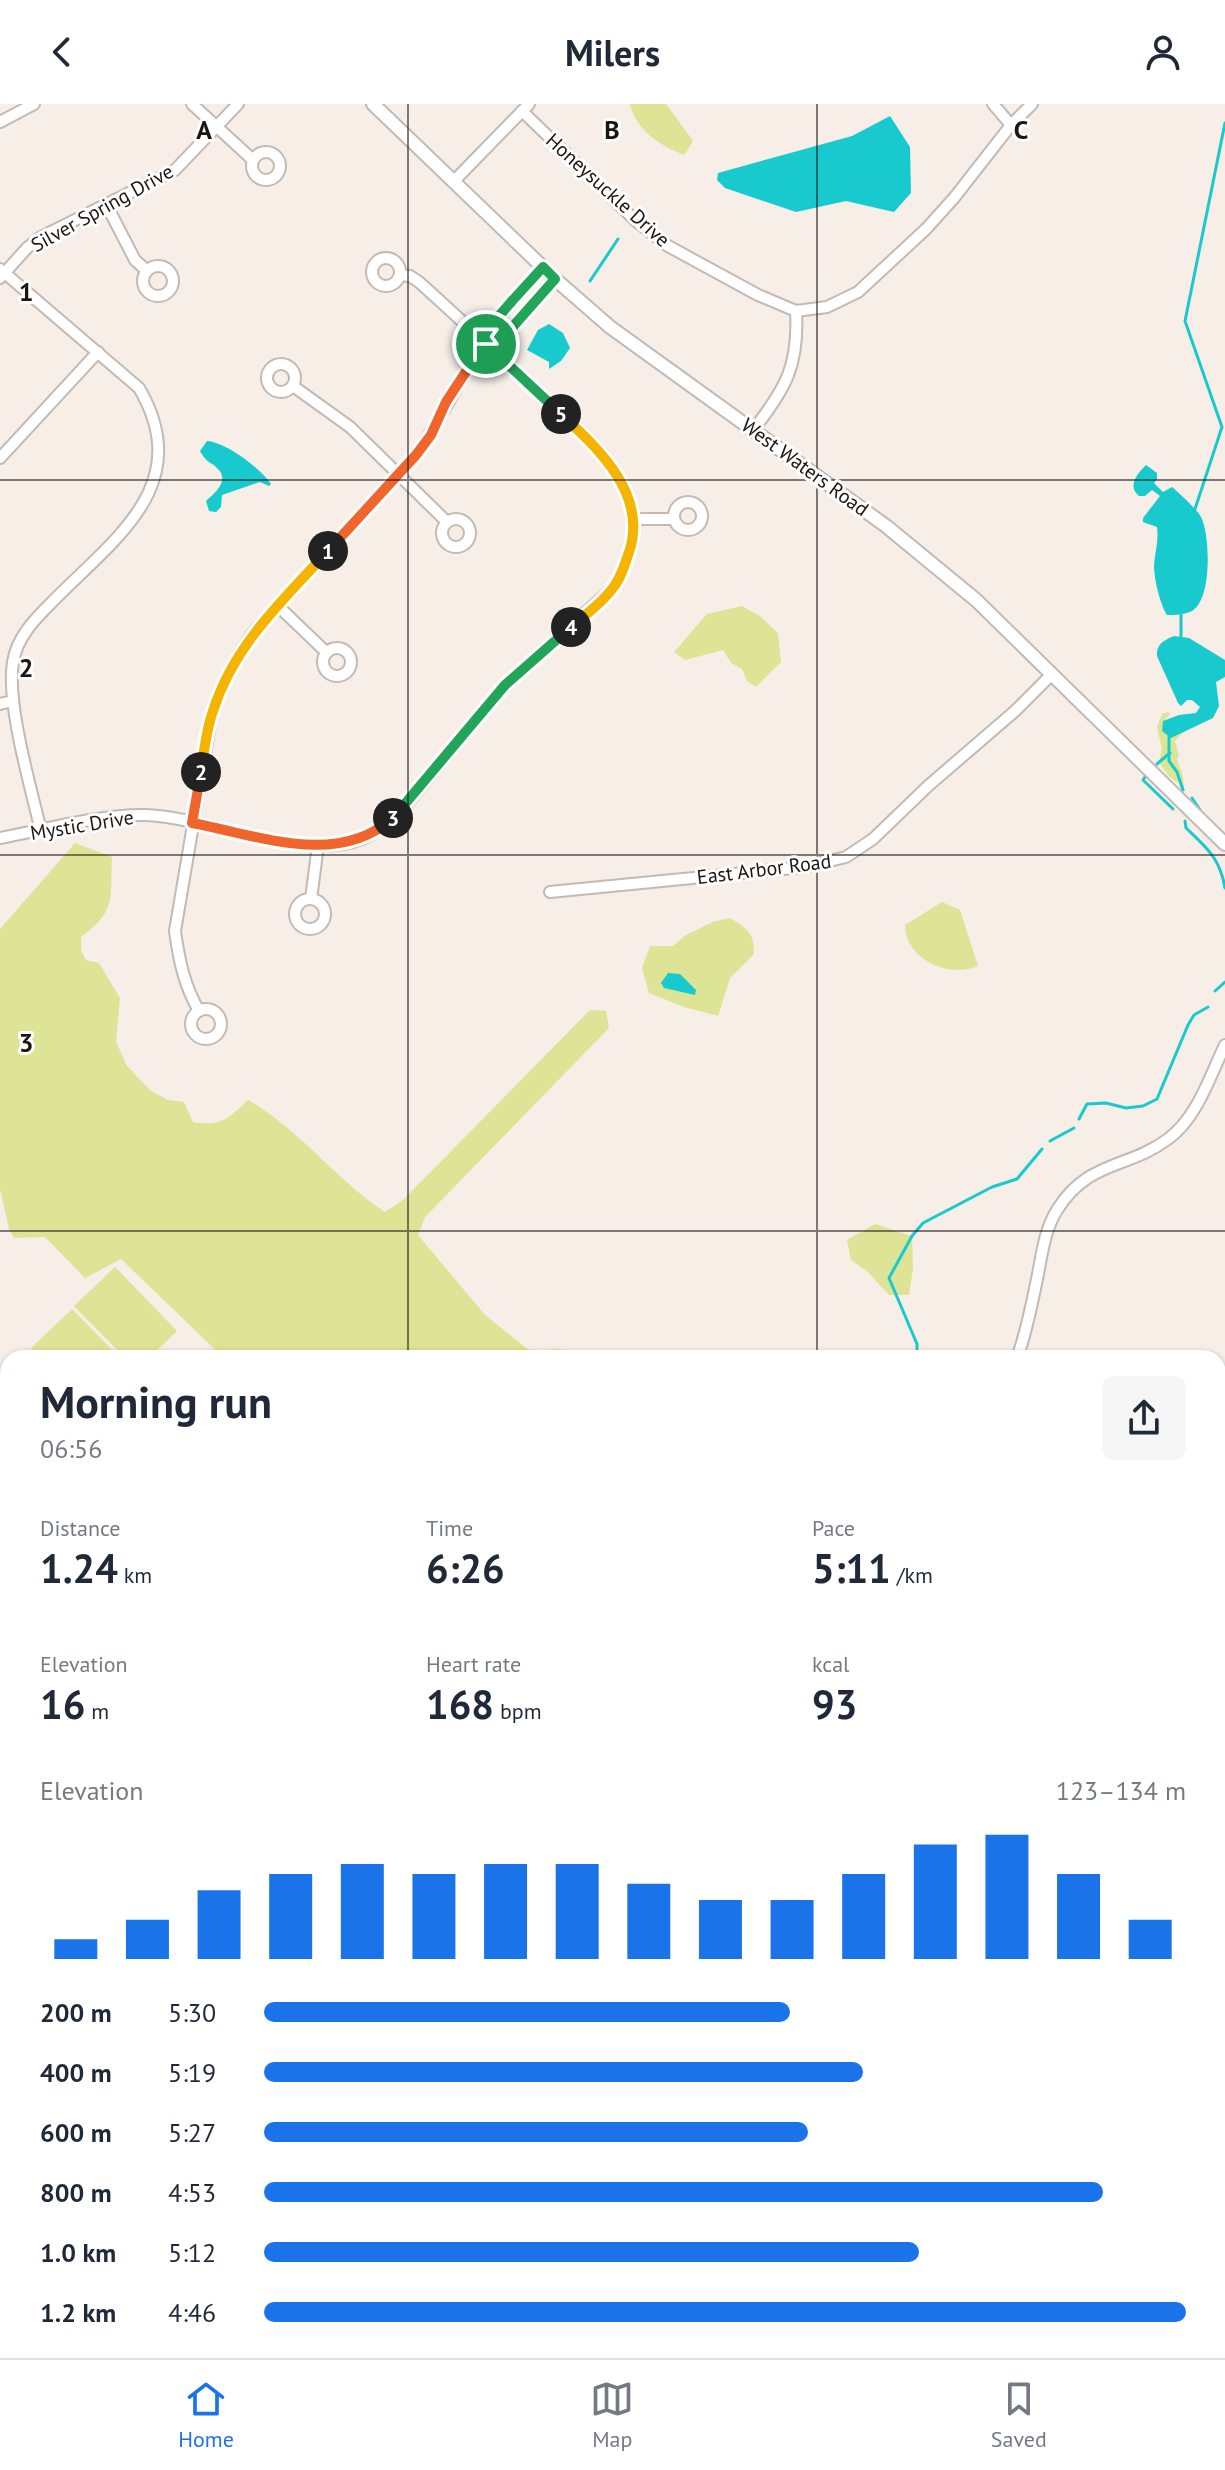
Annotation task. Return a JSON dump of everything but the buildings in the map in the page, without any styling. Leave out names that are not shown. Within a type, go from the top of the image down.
[{"type":"street","points":[[0,122],[34,104]]},
{"type":"street","points":[[192,104],[253,160]]},
{"type":"street","name":"Silver Spring Drive","points":[[2,273],[41,237],[175,170],[238,104]]},
{"type":"street","points":[[993,104],[1011,125]]},
{"type":"street","points":[[754,429],[790,375],[796,311],[827,307],[858,292],[926,229],[1011,125],[1032,104]]},
{"type":"street","name":"West Waters Road","points":[[375,105],[555,279],[610,327],[905,540],[976,600],[1225,844]]},
{"type":"street","points":[[454,181],[525,108]]},
{"type":"street","name":"Honeysuckle Drive","points":[[525,108],[636,221],[668,246],[758,295],[796,311]]},
{"type":"street","points":[[106,204],[135,260],[147,271]]},
{"type":"street","points":[[199,1011],[179,962],[175,931],[212,713],[220,692],[245,643],[431,435],[446,402],[486,344],[484,333],[488,327],[543,267]]},
{"type":"street","points":[[2,273],[139,388],[151,408],[157,428],[157,476],[148,497],[133,517],[32,622],[20,640],[13,662],[13,701],[41,831]]},
{"type":"street","name":"Mystic Drive","points":[[0,838],[125,815],[149,815],[302,845],[364,839],[401,811],[505,685],[614,587],[634,533],[632,508],[624,487],[602,455],[486,344],[419,282],[410,276],[400,275]]},
{"type":"street","points":[[486,344],[501,340],[555,279]]},
{"type":"street","points":[[0,458],[98,352]]},
{"type":"street","points":[[293,386],[350,427],[447,522]]},
{"type":"street","points":[[633,519],[674,519]]},
{"type":"street","points":[[278,606],[326,652]]},
{"type":"street","name":"East Arbor Road","points":[[550,892],[804,867],[846,857],[882,831],[1052,674]]},
{"type":"street","points":[[0,704],[13,701]]},
{"type":"street","points":[[311,899],[318,845]]},
{"type":"street","points":[[1020,1350],[1026,1334],[1043,1246],[1056,1210],[1074,1188],[1095,1172],[1147,1153],[1171,1137],[1189,1116],[1225,1045]]},
{"type":"green space","points":[[630,104],[666,104],[693,141],[684,155],[650,136],[633,114]]},
{"type":"green space","points":[[742,606],[760,616],[778,633],[781,662],[756,687],[747,681],[742,669],[731,663],[723,650],[685,660],[674,652],[707,614]]},
{"type":"green space","points":[[1162,714],[1170,714],[1163,722],[1178,733],[1184,731],[1175,741],[1184,788],[1168,775],[1159,762],[1162,749],[1157,727]]},
{"type":"green space","points":[[75,843],[112,857],[109,903],[101,919],[81,937],[81,950],[86,960],[99,963],[120,998],[116,1042],[127,1066],[151,1091],[168,1100],[184,1102],[193,1122],[224,1120],[248,1100],[284,1125],[385,1212],[403,1200],[590,1010],[606,1011],[609,1028],[425,1217],[418,1235],[485,1315],[529,1350],[216,1350],[121,1259],[85,1278],[45,1237],[14,1238],[0,1189],[0,929]]},
{"type":"green space","points":[[942,902],[960,910],[978,966],[954,970],[942,968],[912,948],[905,925]]},
{"type":"green space","points":[[729,918],[749,932],[754,954],[730,978],[718,1016],[649,993],[642,968],[650,946],[673,946],[686,935]]},
{"type":"green space","points":[[875,1224],[912,1236],[913,1268],[909,1295],[889,1295],[867,1271],[851,1260],[847,1240]]},
{"type":"green space","points":[[115,1267],[177,1331],[157,1350],[117,1350],[74,1306]]},
{"type":"green space","points":[[72,1309],[112,1350],[33,1350],[31,1348]]},
{"type":"water","points":[[890,116],[910,147],[911,193],[894,212],[846,201],[796,212],[725,188],[717,180],[718,173],[852,136]]},
{"type":"water","points":[[549,324],[563,333],[570,348],[561,361],[549,369],[549,362],[527,350],[538,330]]},
{"type":"water","points":[[207,441],[224,446],[242,457],[271,484],[260,482],[222,495],[221,507],[216,512],[209,511],[206,501],[220,487],[222,478],[218,469],[200,451]]},
{"type":"water","points":[[1146,465],[1157,473],[1154,483],[1163,492],[1172,487],[1197,511],[1205,528],[1208,554],[1206,582],[1198,605],[1186,613],[1167,615],[1158,591],[1154,565],[1157,527],[1143,522],[1143,518],[1160,496],[1152,490],[1145,496],[1139,496],[1134,488],[1137,476]]},
{"type":"water","points":[[1174,636],[1189,638],[1225,660],[1225,677],[1216,682],[1219,706],[1213,718],[1171,738],[1162,731],[1163,721],[1196,713],[1200,707],[1192,700],[1181,706],[1178,703],[1157,656],[1161,643]]},
{"type":"water","points":[[668,973],[680,974],[696,990],[695,995],[664,988],[661,983]]},
{"type":"waterway","points":[[1195,509],[1222,427],[1185,321],[1225,123]]},
{"type":"waterway","points":[[590,281],[618,239]]},
{"type":"waterway","points":[[1181,615],[1181,636]]},
{"type":"waterway","points":[[1169,736],[1169,761],[1177,772],[1183,790]]},
{"type":"waterway","points":[[1157,764],[1170,753]]},
{"type":"waterway","points":[[1145,777],[1143,780],[1173,809]]},
{"type":"waterway","points":[[1192,798],[1200,810]]},
{"type":"waterway","points":[[1185,821],[1186,828],[1216,861],[1225,888]]},
{"type":"waterway","points":[[1215,991],[1225,982]]},
{"type":"waterway","points":[[1079,1119],[1087,1104],[1106,1103],[1126,1108],[1143,1106],[1157,1099],[1188,1025],[1194,1015],[1208,1007]]},
{"type":"waterway","points":[[1050,1141],[1074,1128]]},
{"type":"waterway","points":[[917,1350],[889,1278],[912,1236],[923,1223],[992,1187],[1017,1179],[1042,1149]]},
{"type":"route","points":[[486,344],[446,402],[431,435],[416,455],[245,643],[212,713],[192,823],[302,845],[331,845],[364,839],[401,811],[505,685],[599,604],[614,587],[623,570],[634,533],[632,508],[616,471],[578,430],[486,344],[501,340],[555,279],[543,267],[488,327],[484,333],[486,344]]}]
